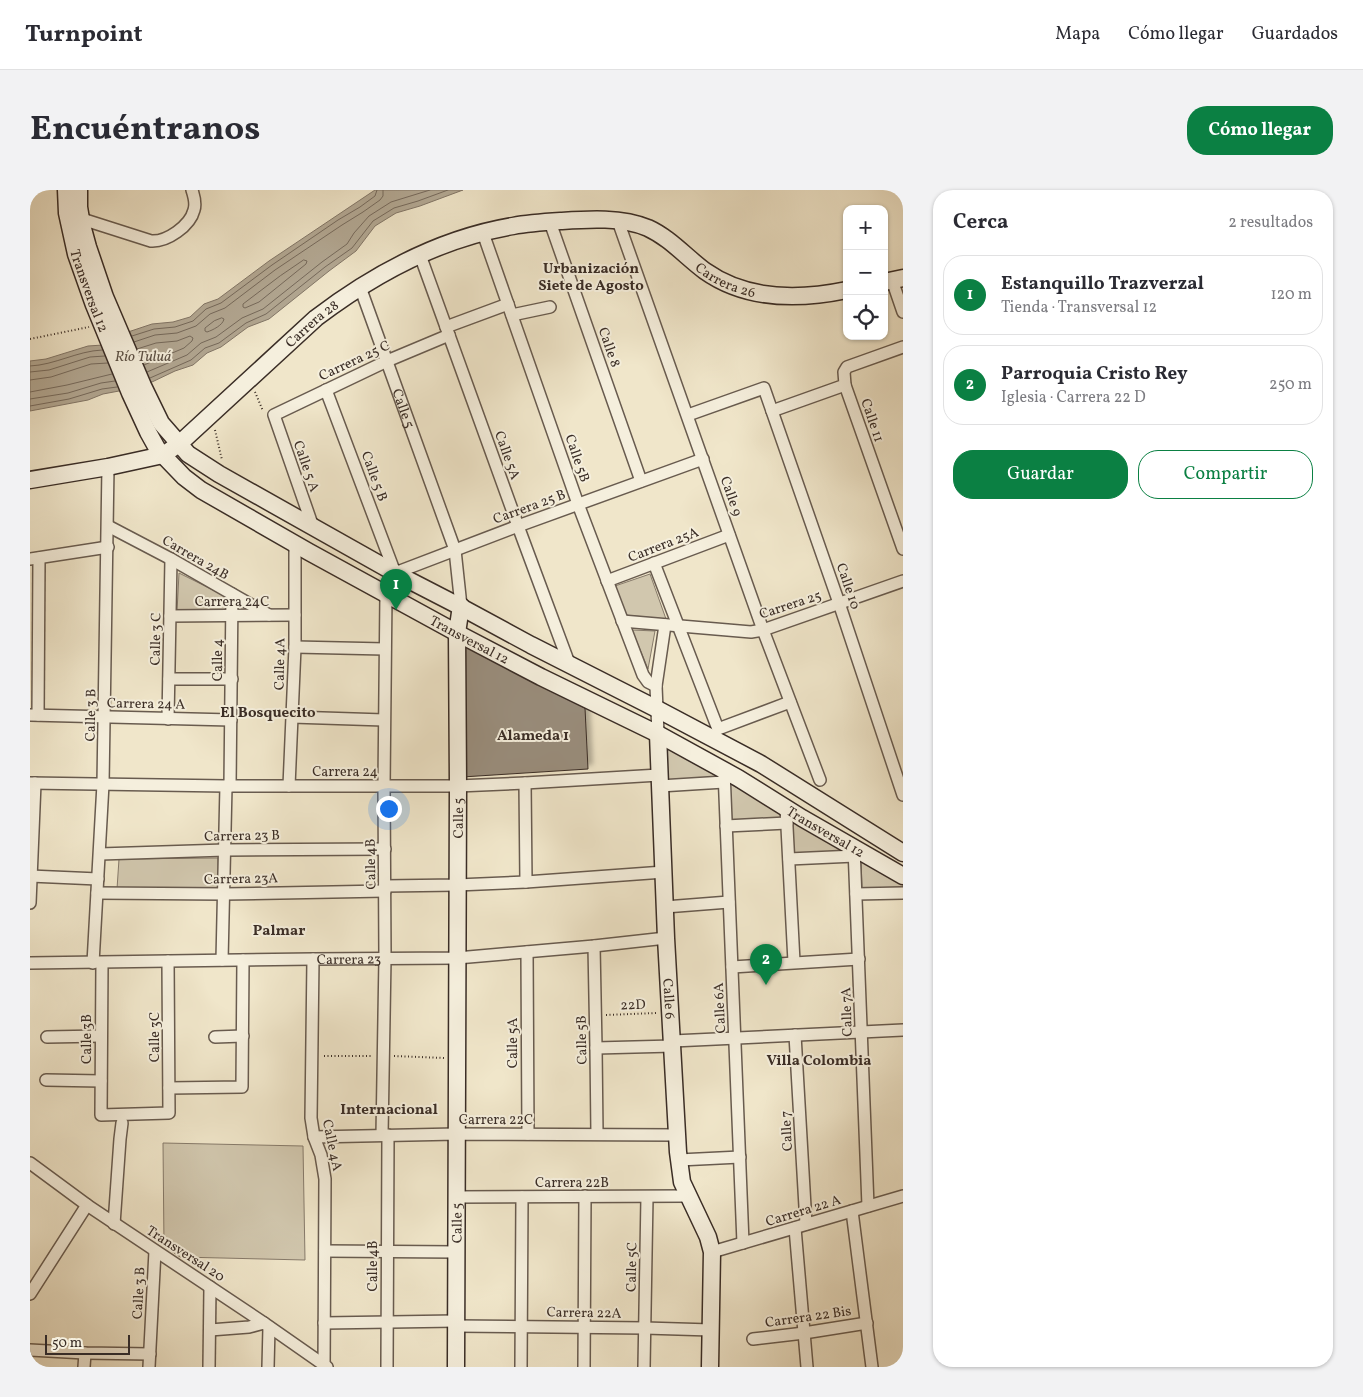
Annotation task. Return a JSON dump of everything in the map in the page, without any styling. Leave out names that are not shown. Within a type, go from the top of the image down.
[{"type":"street","name":"Transversal 12","points":[[66,190],[67,213],[76,254],[136,390],[148,432],[158,450],[184,478],[201,490],[295,543],[540,678],[658,734],[787,815],[903,876]]},
{"type":"street","name":"Transversal 12","points":[[79,190],[79,207],[108,326]]},
{"type":"street","points":[[82,219],[151,241],[158,241],[172,235],[188,221],[194,210],[192,190]]},
{"type":"street","name":"Carrera 28","points":[[30,480],[108,467],[163,455],[179,444],[316,318],[360,287],[438,246],[514,226],[581,220],[618,221]]},
{"type":"street","name":"Carrera 26","points":[[618,221],[637,224],[649,229],[667,240],[719,280],[749,291],[769,295],[804,296],[843,291]]},
{"type":"street","name":"Calle 9","points":[[618,221],[763,630],[820,780]]},
{"type":"street","name":"Calle 8","points":[[550,222],[641,482]]},
{"type":"street","name":"Calle 5B","points":[[482,233],[578,504],[622,621],[643,675],[648,682],[656,686]]},
{"type":"street","name":"Calle 5A","points":[[420,255],[570,666]]},
{"type":"street","points":[[893,280],[903,312]]},
{"type":"street","name":"Calle 5","points":[[360,287],[455,550],[461,606],[457,633],[456,1367]]},
{"type":"street","name":"Carrera 25 C","points":[[275,418],[326,390],[447,331],[510,309],[550,307]]},
{"type":"street","points":[[772,411],[845,385],[844,372],[847,367],[903,347]]},
{"type":"street","name":"Calle 11","points":[[845,385],[903,549]]},
{"type":"street","name":"Calle 10","points":[[688,415],[764,388],[840,603],[903,795]]},
{"type":"street","name":"Transversal 12","points":[[136,390],[179,444],[200,462],[224,477],[395,573],[461,606],[531,646],[761,764],[900,848]]},
{"type":"street","name":"Calle 5 B","points":[[326,390],[395,573]]},
{"type":"street","name":"Calle 5 A","points":[[275,418],[313,527]]},
{"type":"street","name":"Carrera 25 B","points":[[395,573],[703,459]]},
{"type":"street","name":"Calle 3 B","points":[[97,963],[97,893],[105,717],[108,467]]},
{"type":"street","name":"Carrera 24B","points":[[108,526],[171,559],[269,616]]},
{"type":"street","name":"Carrera 25A","points":[[607,581],[729,535]]},
{"type":"street","name":"Calle 4A","points":[[289,786],[295,647],[295,543]]},
{"type":"street","points":[[34,715],[35,558],[108,547]]},
{"type":"street","name":"Calle 3 C","points":[[168,719],[171,559]]},
{"type":"street","points":[[654,563],[718,729],[790,702]]},
{"type":"street","name":"Carrera 25","points":[[622,621],[751,632],[763,630],[903,581]]},
{"type":"street","name":"Calle 4","points":[[222,960],[231,720],[232,594]]},
{"type":"street","name":"Calle 4B","points":[[386,594],[384,786],[385,1135],[388,1252],[387,1367]]},
{"type":"street","name":"Carrera 24C","points":[[170,616],[294,615]]},
{"type":"street","name":"Calle 6","points":[[665,625],[656,686],[666,938],[677,1135],[682,1182],[708,1237],[712,1252],[710,1367]]},
{"type":"street","points":[[295,647],[385,649]]},
{"type":"street","points":[[169,679],[232,679]]},
{"type":"street","name":"Carrera 24 A","points":[[34,715],[231,720]]},
{"type":"street","points":[[292,717],[384,720]]},
{"type":"street","name":"Carrera 24","points":[[32,783],[228,786],[458,786],[659,780],[724,776]]},
{"type":"street","name":"Calle 6A","points":[[724,776],[743,1243]]},
{"type":"street","points":[[30,903],[32,783]]},
{"type":"street","points":[[525,783],[526,882]]},
{"type":"street","points":[[726,826],[787,815],[794,962]]},
{"type":"street","name":"Carrera 23 B","points":[[100,854],[385,848]]},
{"type":"street","points":[[789,859],[855,852]]},
{"type":"street","name":"Calle 7A","points":[[855,852],[868,1206]]},
{"type":"street","name":"Carrera 23A","points":[[97,893],[224,894],[526,882],[664,872]]},
{"type":"street","points":[[31,876],[98,879]]},
{"type":"street","points":[[856,894],[903,893]]},
{"type":"street","points":[[665,907],[729,902]]},
{"type":"street","name":"Carrera 23","points":[[30,963],[457,958],[666,938]]},
{"type":"street","name":"Calle 5B","points":[[594,946],[597,1134]]},
{"type":"street","name":"Calle 5A","points":[[527,952],[528,1134]]},
{"type":"street","name":"Calle 4A","points":[[313,959],[311,1118],[314,1137],[321,1155],[325,1180],[325,1366]]},
{"type":"street","points":[[732,966],[859,959]]},
{"type":"street","points":[[169,1088],[242,1087],[243,960]]},
{"type":"street","name":"Calle 3C","points":[[168,961],[169,1113]]},
{"type":"street","name":"Calle 3B","points":[[97,963],[101,1036],[101,1115],[169,1113]]},
{"type":"street","points":[[596,1048],[673,1044],[735,1038],[903,1030]]},
{"type":"street","name":"Calle 7","points":[[795,1035],[804,1333],[807,1367]]},
{"type":"street","points":[[47,1037],[101,1036]]},
{"type":"street","points":[[215,1037],[242,1036]]},
{"type":"street","points":[[46,1080],[101,1081]]},
{"type":"street","points":[[114,1224],[122,1123]]},
{"type":"street","name":"Carrera 22C","points":[[314,1137],[456,1134],[677,1135]]},
{"type":"street","points":[[679,1160],[740,1157]]},
{"type":"street","name":"Transversal 20","points":[[30,1163],[114,1224],[325,1366]]},
{"type":"street","points":[[584,1367],[585,1196]]},
{"type":"street","name":"Calle 5C","points":[[644,1367],[647,1196]]},
{"type":"street","name":"Carrera 22B","points":[[456,1197],[688,1196]]},
{"type":"street","name":"Carrera 22 A","points":[[712,1252],[903,1196]]},
{"type":"street","points":[[521,1367],[522,1197]]},
{"type":"street","points":[[30,1294],[87,1205]]},
{"type":"street","points":[[852,1211],[872,1367]]},
{"type":"street","name":"Calle 3 B","points":[[149,1367],[156,1251]]},
{"type":"street","points":[[325,1252],[456,1252]]},
{"type":"street","points":[[209,1367],[210,1287]]},
{"type":"street","name":"Carrera 22A","points":[[324,1322],[711,1330]]},
{"type":"street","name":"Carrera 22 Bis","points":[[753,1339],[867,1323]]},
{"type":"street","points":[[210,1330],[266,1325],[268,1367]]},
{"type":"street","points":[[30,1350],[150,1354]]},
{"type":"street","points":[[84,1367],[85,1353]]},
{"type":"path","points":[[30,339],[108,326]]},
{"type":"path","points":[[250,380],[266,418],[275,418]]},
{"type":"path","points":[[211,415],[220,447],[224,477]]},
{"type":"path","name":"22D","points":[[596,1016],[671,1012]]},
{"type":"shaded area","points":[[179,573],[227,597],[227,611],[177,612]]},
{"type":"shaded area","points":[[650,574],[666,619],[625,615],[615,586]]},
{"type":"shaded area","points":[[632,630],[655,631],[648,669]]},
{"type":"shaded area","points":[[663,744],[720,777],[664,782]]},
{"type":"shaded area","points":[[730,784],[781,811],[782,818],[732,820]]},
{"type":"shaded area","points":[[791,818],[850,852],[793,854]]},
{"type":"shaded area","points":[[218,858],[219,888],[117,889],[119,859]]},
{"type":"shaded area","points":[[861,859],[903,882],[903,887],[862,888]]},
{"type":"shaded area","points":[[163,1143],[303,1146],[305,1260],[180,1257],[164,1246]]},
{"type":"water","name":"Río Tuluá","points":[[375,190],[463,190],[396,213],[375,226],[356,251],[269,319],[248,327],[221,347],[207,353],[193,365],[152,382],[103,394],[88,400],[30,411],[30,361],[46,359],[88,346],[103,345],[116,336],[152,324],[173,322],[190,317],[204,304],[218,299],[269,261]]},
{"type":"building","points":[[461,644],[585,708],[588,769],[462,777]]},
{"type":"place","name":"Estanquillo Trazverzal","points":[[396,610]]},
{"type":"place","name":"Parroquia Cristo Rey","points":[[766,985]]},
{"type":"district","name":"Urbanización Siete de Agosto","points":[[591,276]]},
{"type":"district","name":"El Bosquecito","points":[[268,712]]},
{"type":"district","name":"Alameda 1","points":[[533,735]]},
{"type":"district","name":"Palmar","points":[[279,930]]},
{"type":"district","name":"Villa Colombia","points":[[819,1060]]},
{"type":"district","name":"Internacional","points":[[389,1109]]}]
